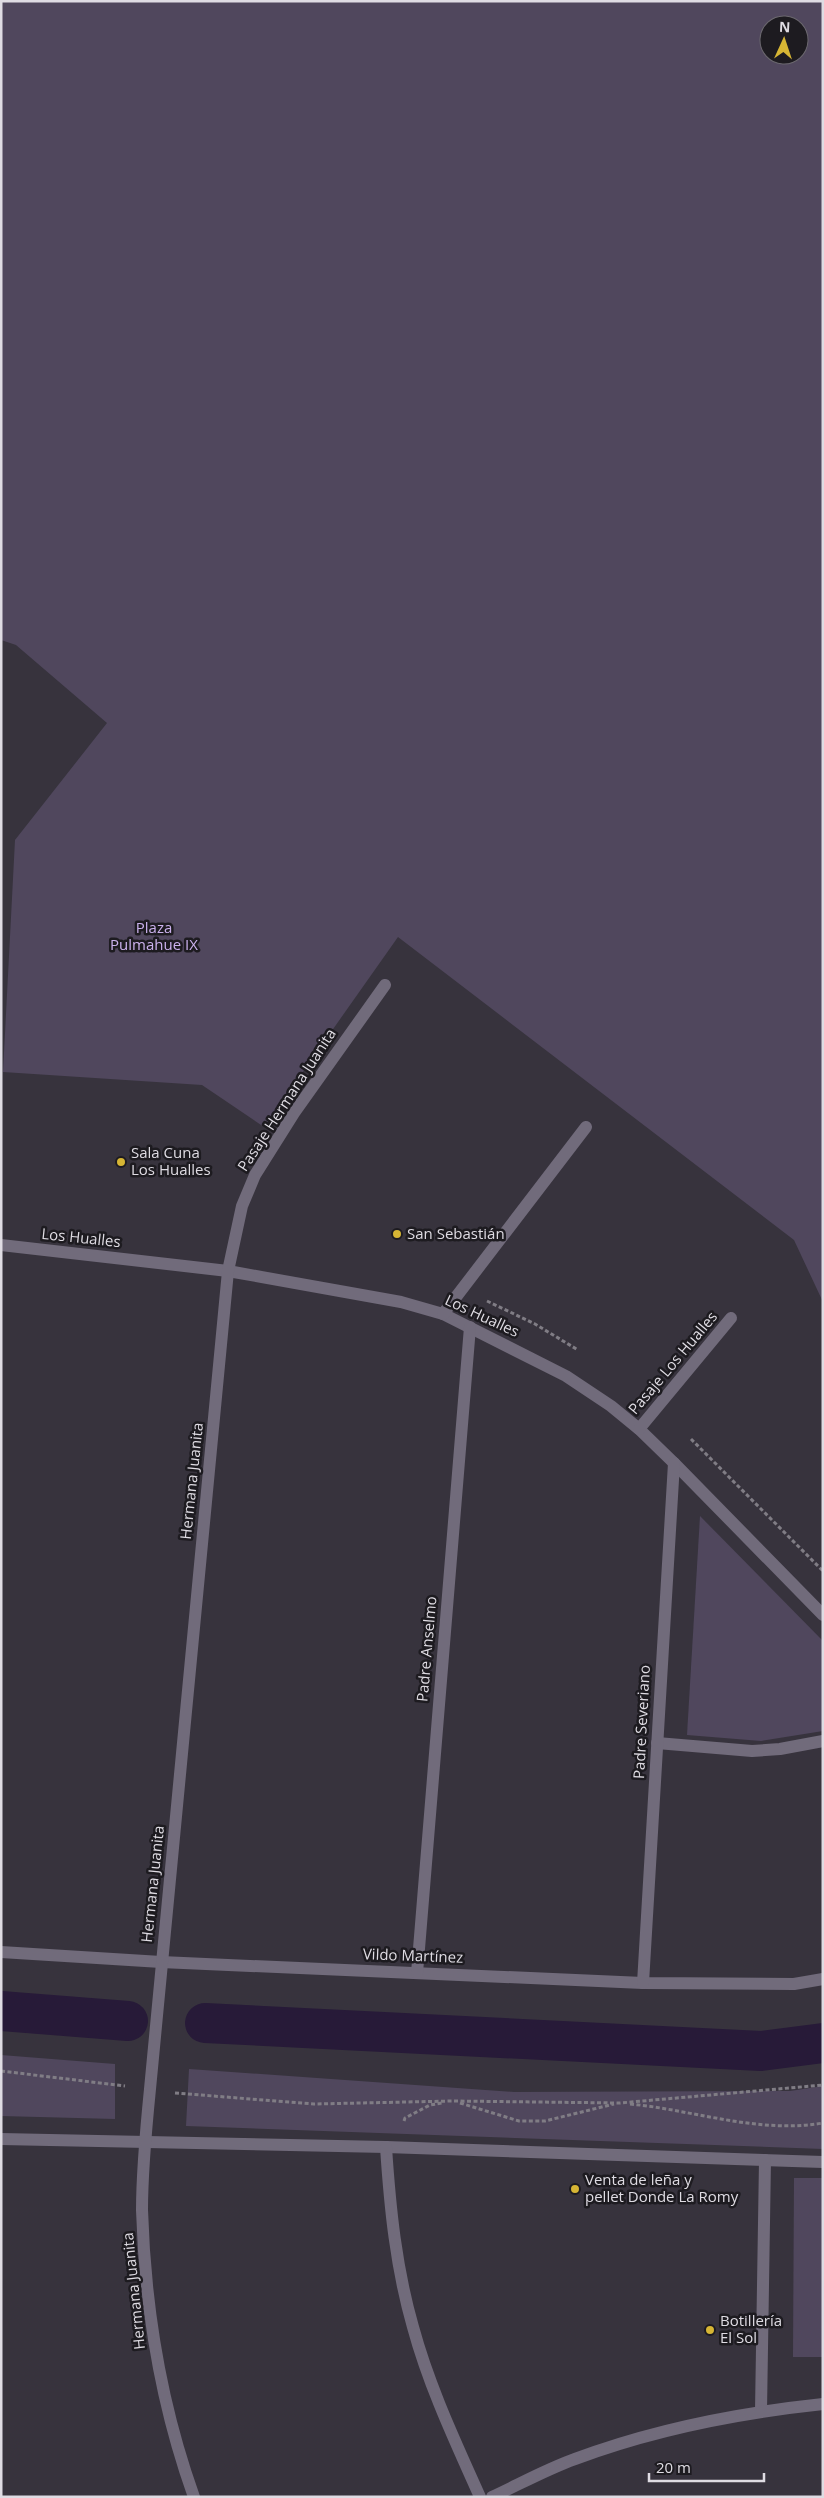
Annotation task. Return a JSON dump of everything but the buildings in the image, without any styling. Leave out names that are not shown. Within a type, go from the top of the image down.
[{"type":"street","name":"Pasaje Hermana Juanita","points":[[228,1271],[242,1206],[255,1175],[294,1113],[385,985]]},
{"type":"street","points":[[443,1314],[586,1127]]},
{"type":"street","name":"Los Hualles","points":[[1,1245],[228,1271],[402,1302],[443,1314],[566,1376],[611,1406],[639,1428],[823,1615]]},
{"type":"street","name":"Hermana Juanita","points":[[194,2497],[167,2406],[154,2341],[145,2275],[143,2218],[145,2143],[228,1271]]},
{"type":"street","name":"Pasaje Los Hualles","points":[[639,1428],[731,1318]]},
{"type":"street","name":"Padre Anselmo","points":[[417,1973],[470,1327]]},
{"type":"street","name":"Padre Severiano","points":[[643,1983],[674,1463]]},
{"type":"street","points":[[657,1743],[752,1751],[780,1749],[823,1741]]},
{"type":"street","name":"Vildo Martínez","points":[[1,1952],[161,1962],[643,1983],[794,1984],[823,1980]]},
{"type":"street","points":[[1,2139],[386,2147],[823,2162]]},
{"type":"street","points":[[386,2147],[399,2268],[413,2327],[431,2384],[480,2497]]},
{"type":"street","points":[[760,2411],[765,2160]]},
{"type":"street","points":[[492,2497],[574,2459],[635,2439],[698,2423],[760,2411],[823,2404]]},
{"type":"path","points":[[1,2071],[27,2072],[188,2094],[314,2104],[453,2101],[620,2103],[665,2107],[724,2120],[776,2126],[823,2123]]},
{"type":"path","points":[[386,2147],[398,2134],[406,2118],[430,2105],[453,2101],[519,2121],[546,2122],[620,2103],[823,2086]]},
{"type":"green space","name":"Plaza Pulmahue IX","points":[[1,1],[823,1],[823,1302],[794,1240],[398,937],[264,1127],[202,1085],[3,1072],[15,840],[107,723],[16,645],[1,640]]},
{"type":"green space","points":[[700,1516],[823,1641],[823,1731],[761,1741],[687,1735]]},
{"type":"green space","points":[[1,2055],[115,2064],[115,2119],[1,2116]]},
{"type":"green space","points":[[189,2069],[514,2092],[790,2091],[823,2086],[823,2149],[186,2126]]},
{"type":"green space","points":[[794,2178],[823,2178],[823,2357],[793,2357]]},
{"type":"waterway","points":[[1,2011],[128,2021]]},
{"type":"waterway","points":[[205,2023],[761,2051],[823,2043]]},
{"type":"place","name":"Sala Cuna Los Hualles","points":[[121,1162]]},
{"type":"place","name":"San Sebastián","points":[[397,1234]]},
{"type":"place","name":"Venta de leña y pellet Donde La Romy","points":[[575,2189]]},
{"type":"place","name":"Botillería El Sol","points":[[710,2330]]}]
